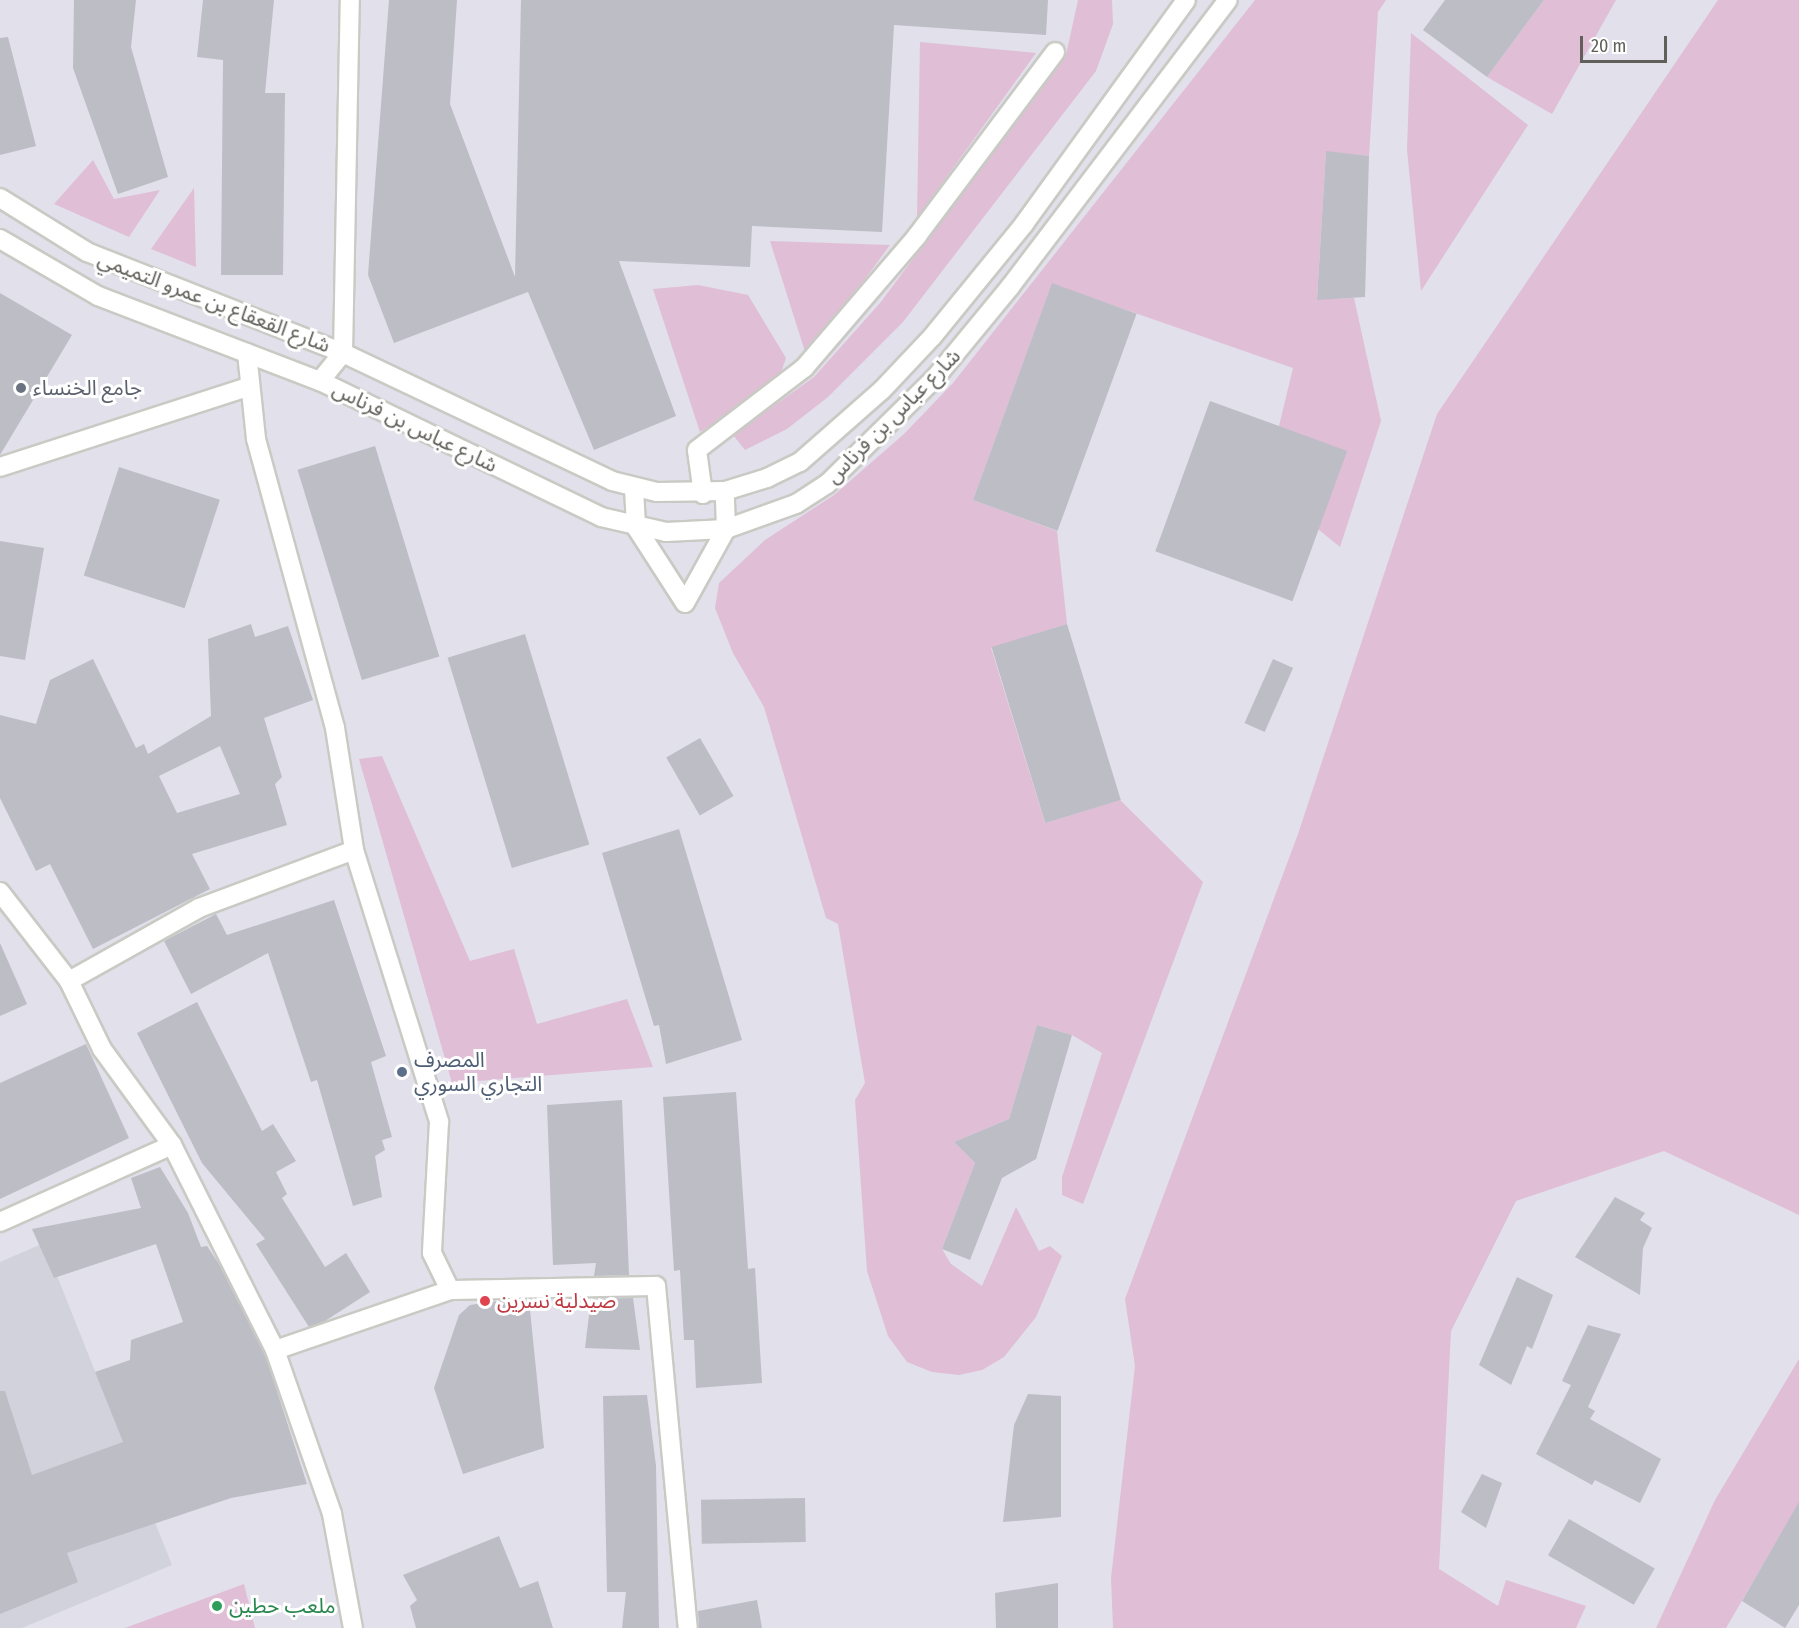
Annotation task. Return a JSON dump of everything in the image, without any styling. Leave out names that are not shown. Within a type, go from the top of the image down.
[{"type":"street","name":"شارع القعقاع بن عمرو التميمي","points":[[0,198],[87,252],[343,353],[350,0]]},
{"type":"street","name":"شارع عباس بن فرناس","points":[[320,381],[601,517],[636,527],[666,532],[726,529],[787,508],[827,484],[935,378],[1010,287],[1210,22],[1187,0],[1024,224],[911,360],[829,440],[800,462],[767,478],[724,491],[703,494],[634,488],[522,441],[343,353]]},
{"type":"street","points":[[1210,22],[1228,0]]},
{"type":"street","points":[[703,494],[697,450],[804,368],[917,236],[1055,52]]},
{"type":"street","name":"شارع القعقاع بن عمرو التميمي","points":[[0,239],[98,296],[320,381]]},
{"type":"street","points":[[247,353],[248,387],[256,439],[335,728],[354,850],[439,1122],[432,1253],[450,1290]]},
{"type":"street","points":[[320,381],[343,353]]},
{"type":"street","points":[[0,467],[248,387]]},
{"type":"street","points":[[634,488],[636,527],[685,603],[726,529],[724,491]]},
{"type":"street","points":[[69,981],[199,908],[354,850]]},
{"type":"street","points":[[0,892],[69,981],[102,1049],[172,1145],[275,1350],[332,1514],[353,1628]]},
{"type":"street","points":[[0,1222],[172,1145]]},
{"type":"street","points":[[275,1350],[450,1290],[656,1286],[688,1628]]},
{"type":"shaded area","points":[[1078,0],[1112,0],[1113,24],[1096,71],[903,322],[828,397],[787,429],[745,450],[733,435],[814,377],[880,303],[1066,55]]},
{"type":"shaded area","points":[[1255,0],[1386,0],[1378,12],[1369,156],[1326,152],[1317,299],[1354,298],[1381,421],[1340,547],[1319,530],[1279,426],[1293,368],[1052,284],[973,500],[1057,531],[1067,624],[991,648],[1045,823],[1120,800],[1203,882],[1083,1204],[1062,1195],[1062,1177],[1102,1053],[1072,1035],[1037,1025],[1009,1119],[954,1142],[975,1163],[942,1249],[951,1264],[982,1286],[1016,1207],[1039,1251],[1050,1246],[1062,1256],[1036,1317],[1004,1357],[982,1370],[959,1375],[932,1372],[907,1362],[888,1336],[867,1271],[855,1100],[865,1083],[838,924],[826,918],[764,707],[733,653],[715,608],[719,583],[765,540],[834,495],[904,434],[953,383]]},
{"type":"shaded area","points":[[1544,0],[1616,0],[1552,114],[1487,77]]},
{"type":"shaded area","points":[[1718,0],[1799,0],[1799,1215],[1664,1151],[1516,1201],[1451,1331],[1439,1569],[1498,1606],[1506,1580],[1586,1606],[1576,1628],[1113,1628],[1111,1578],[1135,1366],[1125,1299],[1298,834],[1437,414]]},
{"type":"shaded area","points":[[1411,33],[1528,125],[1421,291],[1407,150]]},
{"type":"shaded area","points":[[920,42],[1036,53],[917,218]]},
{"type":"shaded area","points":[[93,160],[114,199],[160,190],[129,237],[54,204]]},
{"type":"shaded area","points":[[194,188],[196,267],[151,249]]},
{"type":"shaded area","points":[[770,241],[890,245],[807,358]]},
{"type":"shaded area","points":[[698,285],[748,295],[786,358],[777,384],[700,432],[653,289]]},
{"type":"shaded area","points":[[382,756],[470,961],[514,949],[537,1024],[627,999],[653,1067],[452,1083],[359,759]]},
{"type":"shaded area","points":[[44,1243],[172,1565],[22,1628],[0,1628],[0,1262]]},
{"type":"shaded area","points":[[1799,1359],[1799,1503],[1726,1628],[1656,1628],[1715,1500]]},
{"type":"shaded area","name":"ملعب حطين","points":[[244,1584],[255,1628],[125,1628]]},
{"type":"building","points":[[74,0],[136,0],[131,47],[168,177],[118,194],[73,68]]},
{"type":"building","points":[[203,0],[274,0],[265,93],[285,93],[283,275],[221,275],[223,60],[197,57]]},
{"type":"building","points":[[389,0],[457,0],[450,104],[515,277],[521,0],[1048,0],[1046,35],[894,25],[882,232],[752,226],[750,267],[619,261],[676,416],[594,450],[528,292],[394,343],[368,275]]},
{"type":"building","points":[[1445,0],[1544,0],[1487,77],[1423,30]]},
{"type":"building","points":[[8,37],[36,146],[0,155],[0,38]]},
{"type":"building","points":[[1326,151],[1369,156],[1365,297],[1317,300]]},
{"type":"building","points":[[1052,283],[1137,314],[1058,531],[973,500]]},
{"type":"building","name":"جامع الخنساء","points":[[0,293],[72,335],[0,455]]},
{"type":"building","points":[[1210,401],[1347,451],[1292,601],[1155,551]]},
{"type":"building","points":[[375,446],[439,656],[362,680],[298,470]]},
{"type":"building","points":[[119,467],[220,500],[185,608],[84,575]]},
{"type":"building","points":[[0,541],[44,548],[25,660],[0,656]]},
{"type":"building","points":[[251,624],[255,637],[288,626],[313,700],[264,718],[282,777],[275,784],[287,825],[192,854],[210,889],[93,949],[50,864],[36,871],[0,798],[0,715],[36,724],[50,680],[93,659],[136,748],[144,744],[148,754],[211,716],[208,639]],"holes":[[[220,746],[240,794],[177,813],[159,776]]]},
{"type":"building","points":[[1067,624],[1121,800],[1045,823],[991,647]]},
{"type":"building","points":[[525,634],[589,844],[512,868],[448,658]]},
{"type":"building","points":[[1273,659],[1293,668],[1265,732],[1245,723]]},
{"type":"building","points":[[700,738],[734,796],[700,816],[666,758]]},
{"type":"building","points":[[679,829],[742,1040],[666,1064],[659,1025],[654,1026],[602,853]]},
{"type":"building","points":[[334,900],[386,1056],[371,1062],[392,1137],[382,1140],[385,1150],[375,1156],[382,1197],[353,1206],[317,1080],[311,1082],[268,953],[191,994],[164,941],[216,914],[227,935]]},
{"type":"building","points":[[0,943],[27,1004],[0,1016]]},
{"type":"building","points":[[197,1002],[262,1131],[273,1124],[296,1161],[276,1172],[287,1194],[282,1198],[325,1267],[346,1253],[370,1292],[325,1321],[309,1327],[256,1244],[265,1239],[202,1163],[137,1033]]},
{"type":"building","points":[[1037,1025],[1072,1035],[1036,1159],[1002,1178],[970,1260],[942,1249],[975,1163],[954,1142],[1009,1119]]},
{"type":"building","points":[[86,1044],[129,1138],[0,1199],[0,1083]]},
{"type":"building","points":[[736,1092],[748,1269],[755,1268],[762,1383],[696,1388],[694,1340],[684,1340],[680,1270],[674,1271],[663,1097]]},
{"type":"building","points":[[622,1100],[629,1275],[594,1276],[596,1263],[553,1265],[547,1105]]},
{"type":"building","points":[[160,1167],[188,1213],[201,1247],[207,1246],[221,1267],[265,1354],[307,1484],[231,1498],[67,1553],[78,1582],[0,1614],[0,1391],[5,1391],[32,1475],[123,1442],[95,1372],[130,1360],[131,1340],[183,1322],[156,1244],[54,1278],[32,1229],[141,1208],[131,1178]]},
{"type":"building","points":[[1615,1197],[1645,1213],[1640,1220],[1652,1228],[1643,1248],[1640,1295],[1575,1257]]},
{"type":"building","points":[[1517,1277],[1553,1295],[1532,1349],[1527,1346],[1511,1385],[1479,1365]]},
{"type":"building","points":[[633,1298],[640,1350],[585,1348],[591,1299]]},
{"type":"building","points":[[505,1300],[529,1300],[544,1448],[463,1474],[434,1388],[459,1315],[470,1305]]},
{"type":"building","points":[[1588,1325],[1621,1334],[1588,1407],[1595,1411],[1590,1419],[1661,1459],[1640,1503],[1595,1480],[1592,1485],[1536,1454],[1571,1385],[1562,1381]]},
{"type":"building","points":[[1028,1394],[1061,1396],[1061,1517],[1003,1522],[1014,1425]]},
{"type":"building","points":[[647,1395],[656,1466],[659,1628],[622,1628],[626,1592],[607,1592],[603,1396]]},
{"type":"building","points":[[1482,1474],[1502,1483],[1486,1528],[1461,1512]]},
{"type":"building","points":[[805,1498],[806,1542],[702,1544],[701,1500]]},
{"type":"building","points":[[1799,1502],[1799,1605],[1785,1628],[1742,1601]]},
{"type":"building","points":[[1569,1519],[1655,1568],[1634,1605],[1548,1555]]},
{"type":"building","points":[[499,1536],[520,1588],[538,1581],[553,1628],[416,1628],[410,1606],[417,1600],[403,1575]]},
{"type":"building","points":[[1058,1583],[1058,1628],[996,1628],[995,1593]]},
{"type":"building","points":[[757,1600],[762,1628],[699,1628],[698,1611]]},
{"type":"place","name":"جامع الخنساء","points":[[21,388]]},
{"type":"place","name":"المصرف التجاري السوري","points":[[402,1072]]},
{"type":"place","name":"صيدلية نسرين","points":[[485,1301]]},
{"type":"place","name":"ملعب حطين","points":[[217,1606]]}]
